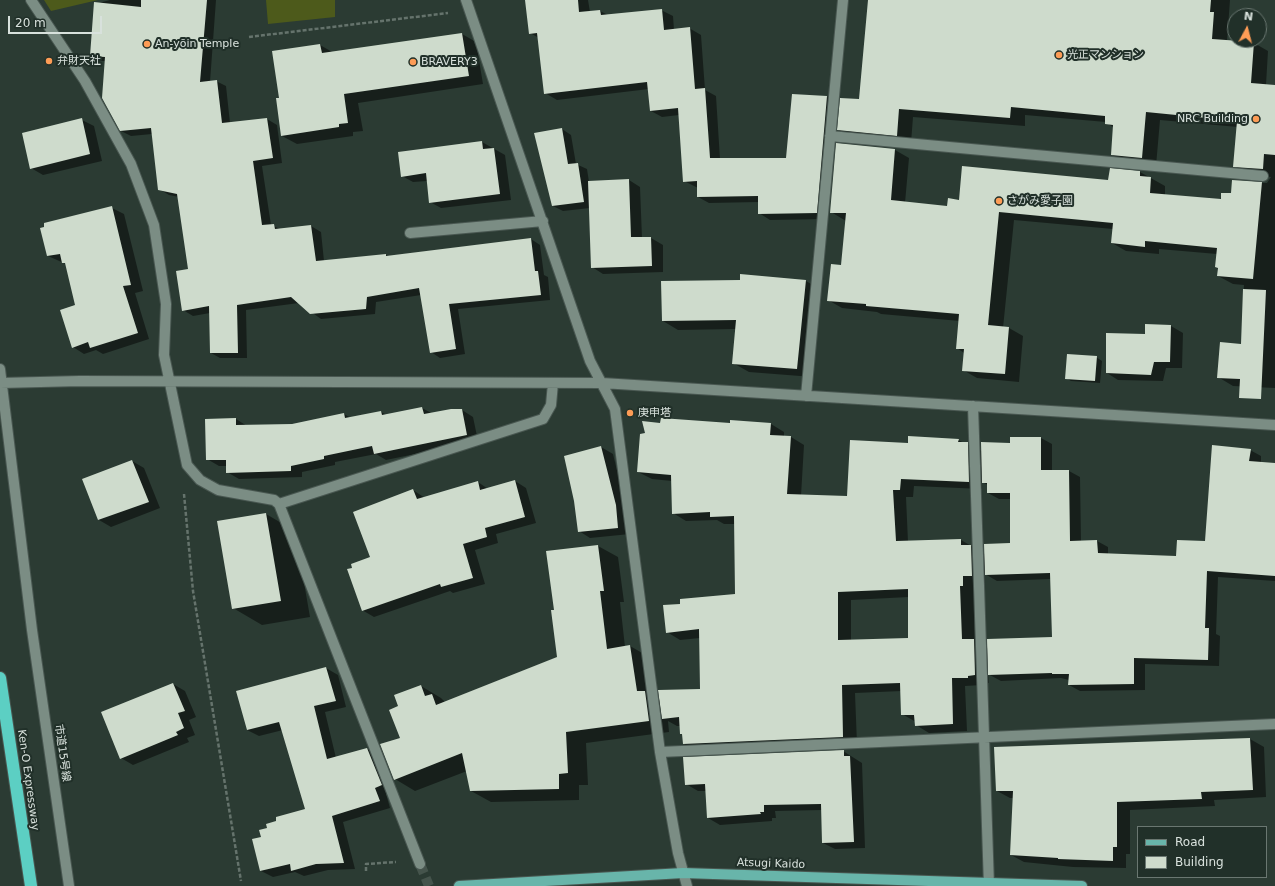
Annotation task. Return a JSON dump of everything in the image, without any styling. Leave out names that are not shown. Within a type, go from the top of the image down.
[{"type":"highway","name":"Ken-O Expressway","points":[[0,678],[31,886]]},
{"type":"main road","name":"Atsugi Kaido","points":[[459,886],[683,873],[989,885],[1082,886]]},
{"type":"street","points":[[31,0],[85,81],[131,164],[154,225],[166,304],[164,355],[187,465],[200,480],[218,490],[274,500],[279,504],[419,862]]},
{"type":"street","points":[[806,396],[843,0]]},
{"type":"street","points":[[468,5],[590,361],[615,409],[660,752],[683,873],[687,886]]},
{"type":"street","points":[[830,136],[1264,176]]},
{"type":"street","points":[[410,234],[542,221]]},
{"type":"street","name":"市道15号線","points":[[0,369],[32,630],[69,882]]},
{"type":"street","points":[[1,383],[169,381],[602,383],[1275,425]]},
{"type":"street","points":[[279,504],[543,419],[551,405],[553,383]]},
{"type":"street","points":[[972,406],[985,737],[989,885]]},
{"type":"street","points":[[660,752],[1275,724]]},
{"type":"path","points":[[250,37],[446,14],[468,5]]},
{"type":"path","points":[[187,465],[183,500],[193,591],[241,881]]},
{"type":"path","points":[[366,871],[366,864],[419,862]]},
{"type":"green space","points":[[44,0],[98,0],[51,11]]},
{"type":"green space","points":[[266,0],[335,0],[335,17],[268,24]]},
{"type":"building","points":[[141,0],[207,0],[200,82],[217,80],[222,123],[267,118],[273,158],[253,161],[262,225],[274,224],[275,229],[311,225],[316,261],[386,254],[386,256],[531,238],[535,271],[538,271],[541,295],[449,304],[456,349],[430,353],[419,288],[367,297],[366,309],[310,314],[291,297],[237,305],[238,353],[210,353],[209,306],[182,311],[176,271],[188,269],[177,194],[158,190],[151,128],[120,131],[102,98],[105,57],[90,56],[94,2],[141,7]]},
{"type":"building","points":[[525,0],[578,0],[579,12],[600,10],[601,15],[662,9],[664,30],[690,27],[695,89],[705,88],[710,158],[786,158],[792,94],[827,96],[817,213],[758,214],[758,196],[697,197],[697,181],[683,182],[678,108],[650,111],[647,82],[544,94],[537,33],[529,34]]},
{"type":"building","points":[[868,0],[1211,0],[1210,12],[1214,12],[1212,39],[1227,40],[1227,48],[1254,48],[1251,83],[1275,85],[1275,155],[1264,154],[1263,169],[1233,167],[1237,121],[1146,112],[1142,158],[1111,155],[1113,125],[1105,124],[1105,116],[1011,107],[1010,118],[899,109],[897,136],[837,130],[840,98],[859,99]]},
{"type":"building","points":[[462,33],[469,76],[344,94],[348,123],[339,124],[339,127],[281,136],[276,98],[279,98],[272,51],[320,44],[322,53]]},
{"type":"building","points":[[82,118],[90,154],[30,169],[22,133]]},
{"type":"building","points":[[562,128],[568,164],[578,163],[584,202],[552,206],[534,133]]},
{"type":"building","points":[[482,141],[483,149],[494,148],[500,194],[429,203],[426,173],[401,177],[398,152]]},
{"type":"building","points":[[836,143],[895,149],[891,200],[947,206],[948,198],[959,200],[962,166],[1108,180],[1110,168],[1140,171],[1140,176],[1151,177],[1150,193],[1221,199],[1221,193],[1231,193],[1232,180],[1262,182],[1253,279],[1217,276],[1218,268],[1215,267],[1217,248],[1145,241],[1145,247],[1111,243],[1113,223],[999,212],[988,325],[1009,327],[1005,374],[962,371],[964,349],[956,349],[959,314],[827,301],[831,264],[841,265],[846,213],[830,213]]},
{"type":"building","points":[[629,179],[631,237],[651,237],[652,266],[591,268],[588,181]]},
{"type":"building","points":[[112,206],[131,285],[123,286],[138,333],[90,348],[88,342],[72,348],[60,310],[75,305],[65,263],[62,263],[60,254],[47,256],[40,228],[44,227],[44,223]]},
{"type":"building","points":[[740,274],[806,280],[797,369],[732,364],[736,320],[662,321],[661,281],[740,280]]},
{"type":"building","points":[[1243,289],[1266,290],[1261,399],[1239,398],[1240,379],[1217,378],[1220,342],[1241,344]]},
{"type":"building","points":[[1145,324],[1171,325],[1170,362],[1154,362],[1151,375],[1106,373],[1106,333],[1145,334]]},
{"type":"building","points":[[1067,354],[1097,356],[1095,381],[1065,379]]},
{"type":"building","points":[[422,407],[424,414],[451,409],[462,409],[467,435],[374,454],[372,446],[324,456],[324,459],[291,466],[291,471],[226,473],[226,460],[206,460],[205,419],[236,418],[236,425],[292,424],[344,413],[345,418],[381,411],[382,415]]},
{"type":"building","points":[[661,418],[730,423],[730,420],[771,423],[770,435],[791,436],[787,494],[847,496],[850,440],[908,443],[908,436],[959,439],[958,442],[968,442],[969,482],[901,479],[900,490],[893,490],[896,541],[961,539],[961,545],[971,545],[972,576],[963,576],[963,586],[960,586],[962,639],[974,639],[975,675],[968,676],[968,678],[952,678],[953,724],[915,726],[914,715],[901,715],[900,683],[842,685],[843,737],[683,744],[682,734],[680,734],[679,717],[662,719],[658,690],[700,689],[699,629],[666,633],[663,605],[680,604],[680,599],[735,594],[734,516],[710,517],[710,512],[672,514],[671,475],[637,472],[640,434],[645,433],[642,421],[660,423]],"holes":[[[908,589],[908,638],[838,640],[838,592]]]},
{"type":"building","points":[[1010,437],[1041,437],[1041,470],[1069,470],[1070,541],[1097,540],[1098,553],[1176,556],[1177,540],[1205,541],[1212,445],[1251,449],[1249,461],[1275,463],[1275,576],[1207,571],[1205,628],[1209,628],[1208,660],[1134,658],[1134,684],[1068,685],[1069,674],[1052,673],[988,675],[987,639],[1052,637],[1050,573],[985,575],[984,544],[1010,543],[1010,493],[987,493],[987,483],[982,483],[981,442],[1010,443]]},
{"type":"building","points":[[601,446],[616,505],[618,528],[578,532],[574,501],[564,456]]},
{"type":"building","points":[[132,460],[149,502],[98,520],[82,479]]},
{"type":"building","points":[[515,480],[525,517],[485,528],[487,537],[463,544],[473,578],[441,587],[440,584],[362,611],[347,569],[352,568],[351,564],[370,557],[353,512],[413,489],[417,499],[478,481],[480,490]]},
{"type":"building","points":[[266,513],[281,601],[232,609],[217,521]]},
{"type":"building","points":[[598,545],[604,591],[600,591],[607,649],[630,645],[637,691],[645,691],[649,721],[566,732],[568,773],[559,774],[559,789],[470,791],[462,753],[394,780],[380,744],[400,738],[389,710],[398,706],[394,695],[421,685],[425,696],[432,694],[436,705],[557,657],[551,610],[554,610],[546,551]]},
{"type":"building","points":[[326,667],[336,701],[314,706],[327,759],[367,748],[382,785],[375,788],[380,801],[332,816],[344,863],[316,864],[291,871],[290,864],[260,871],[252,839],[261,837],[259,830],[267,828],[266,824],[276,821],[276,817],[305,809],[279,722],[247,730],[236,691]]},
{"type":"building","points":[[173,683],[185,711],[178,713],[184,728],[176,732],[178,735],[120,759],[101,712]]},
{"type":"building","points":[[1250,738],[1253,790],[1201,792],[1202,799],[1117,802],[1117,847],[1113,847],[1113,861],[1058,859],[1010,855],[1013,791],[996,791],[994,747]]},
{"type":"building","points":[[844,750],[844,756],[850,756],[854,842],[822,843],[821,804],[764,805],[764,812],[760,812],[761,814],[707,818],[705,784],[685,785],[683,757]]},
{"type":"tunnel","points":[[420,864],[429,886]]},
{"type":"place","name":"An-yōin Temple","points":[[147,44]]},
{"type":"place","name":"光正マンション","points":[[1059,55]]},
{"type":"place","name":"弁財天社","points":[[49,61]]},
{"type":"place","name":"BRAVERY3","points":[[413,62]]},
{"type":"place","name":"NRC Building","points":[[1256,119]]},
{"type":"place","name":"さがみ愛子園","points":[[999,201]]},
{"type":"place","name":"庚申塔","points":[[630,413]]}]
